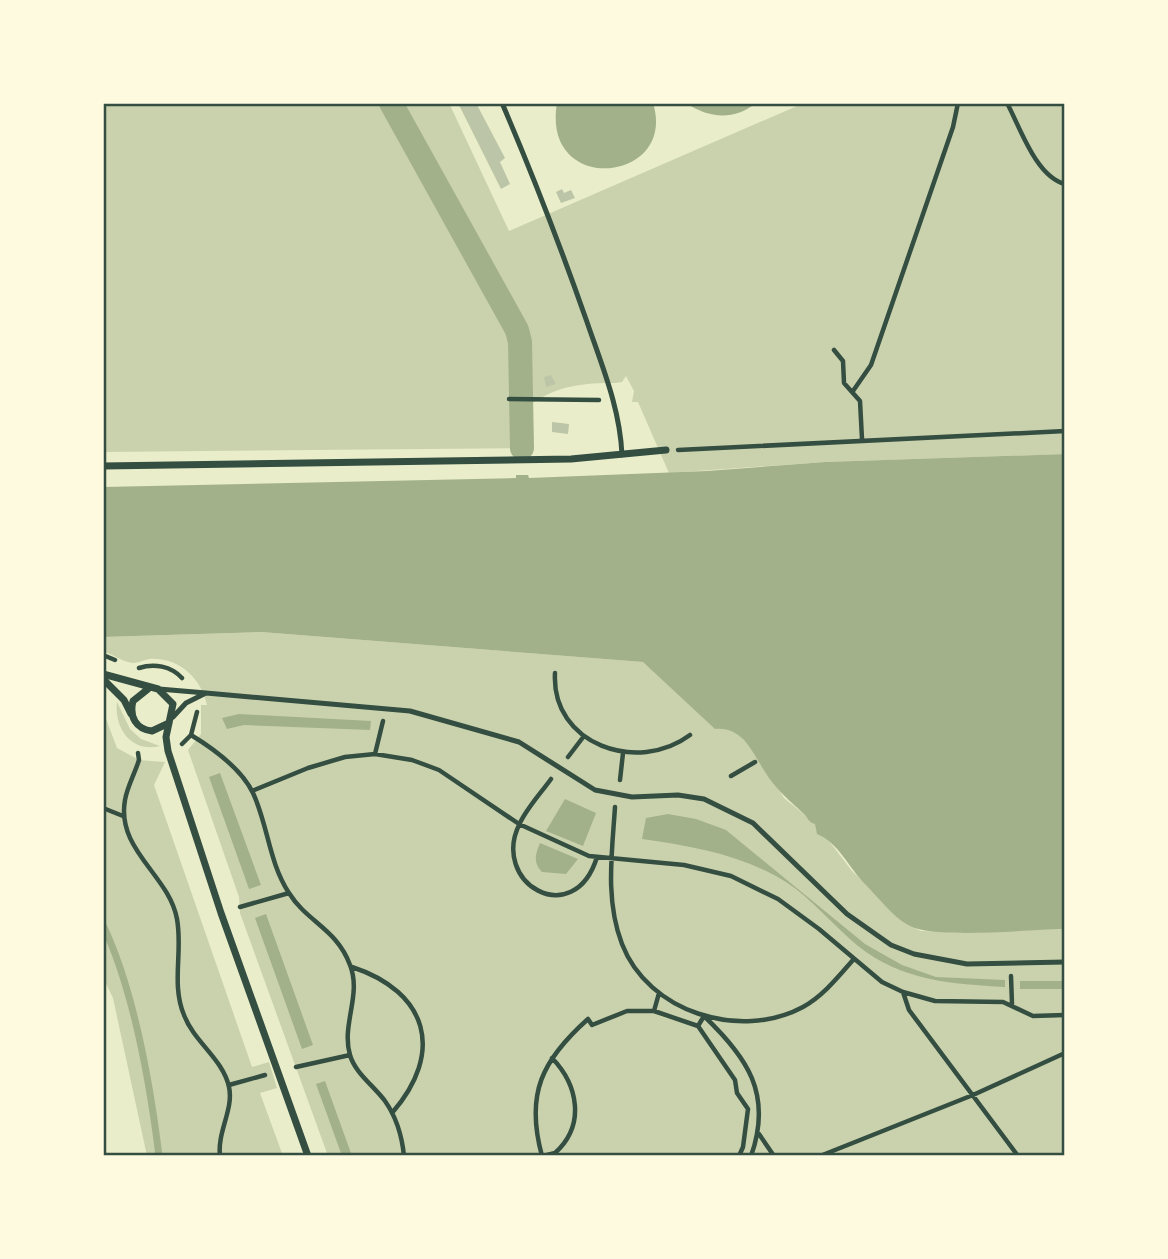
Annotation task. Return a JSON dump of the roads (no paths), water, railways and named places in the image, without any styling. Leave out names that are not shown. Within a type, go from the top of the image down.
[{"type":"street","points":[[103,466],[571,459],[667,450]]},
{"type":"street","points":[[103,677],[154,689],[170,698],[171,720],[166,737],[168,751],[221,913],[308,1156]]},
{"type":"street","points":[[103,677],[124,700],[145,730],[159,731],[171,720]]},
{"type":"street","points":[[132,715],[137,694],[154,689]]},
{"type":"lane","points":[[502,103],[550,214],[613,397],[621,431],[622,455]]},
{"type":"lane","points":[[154,689],[411,711],[519,742],[595,790],[632,797],[678,795],[704,799],[753,823],[847,914],[891,945],[915,954],[967,964],[1065,962]]},
{"type":"lane","points":[[171,720],[186,704],[205,693]]},
{"type":"waterway","points":[[391,103],[517,330],[520,342],[522,448]]},
{"type":"waterway","points":[[103,925],[132,1008],[151,1098],[159,1156]]}]
